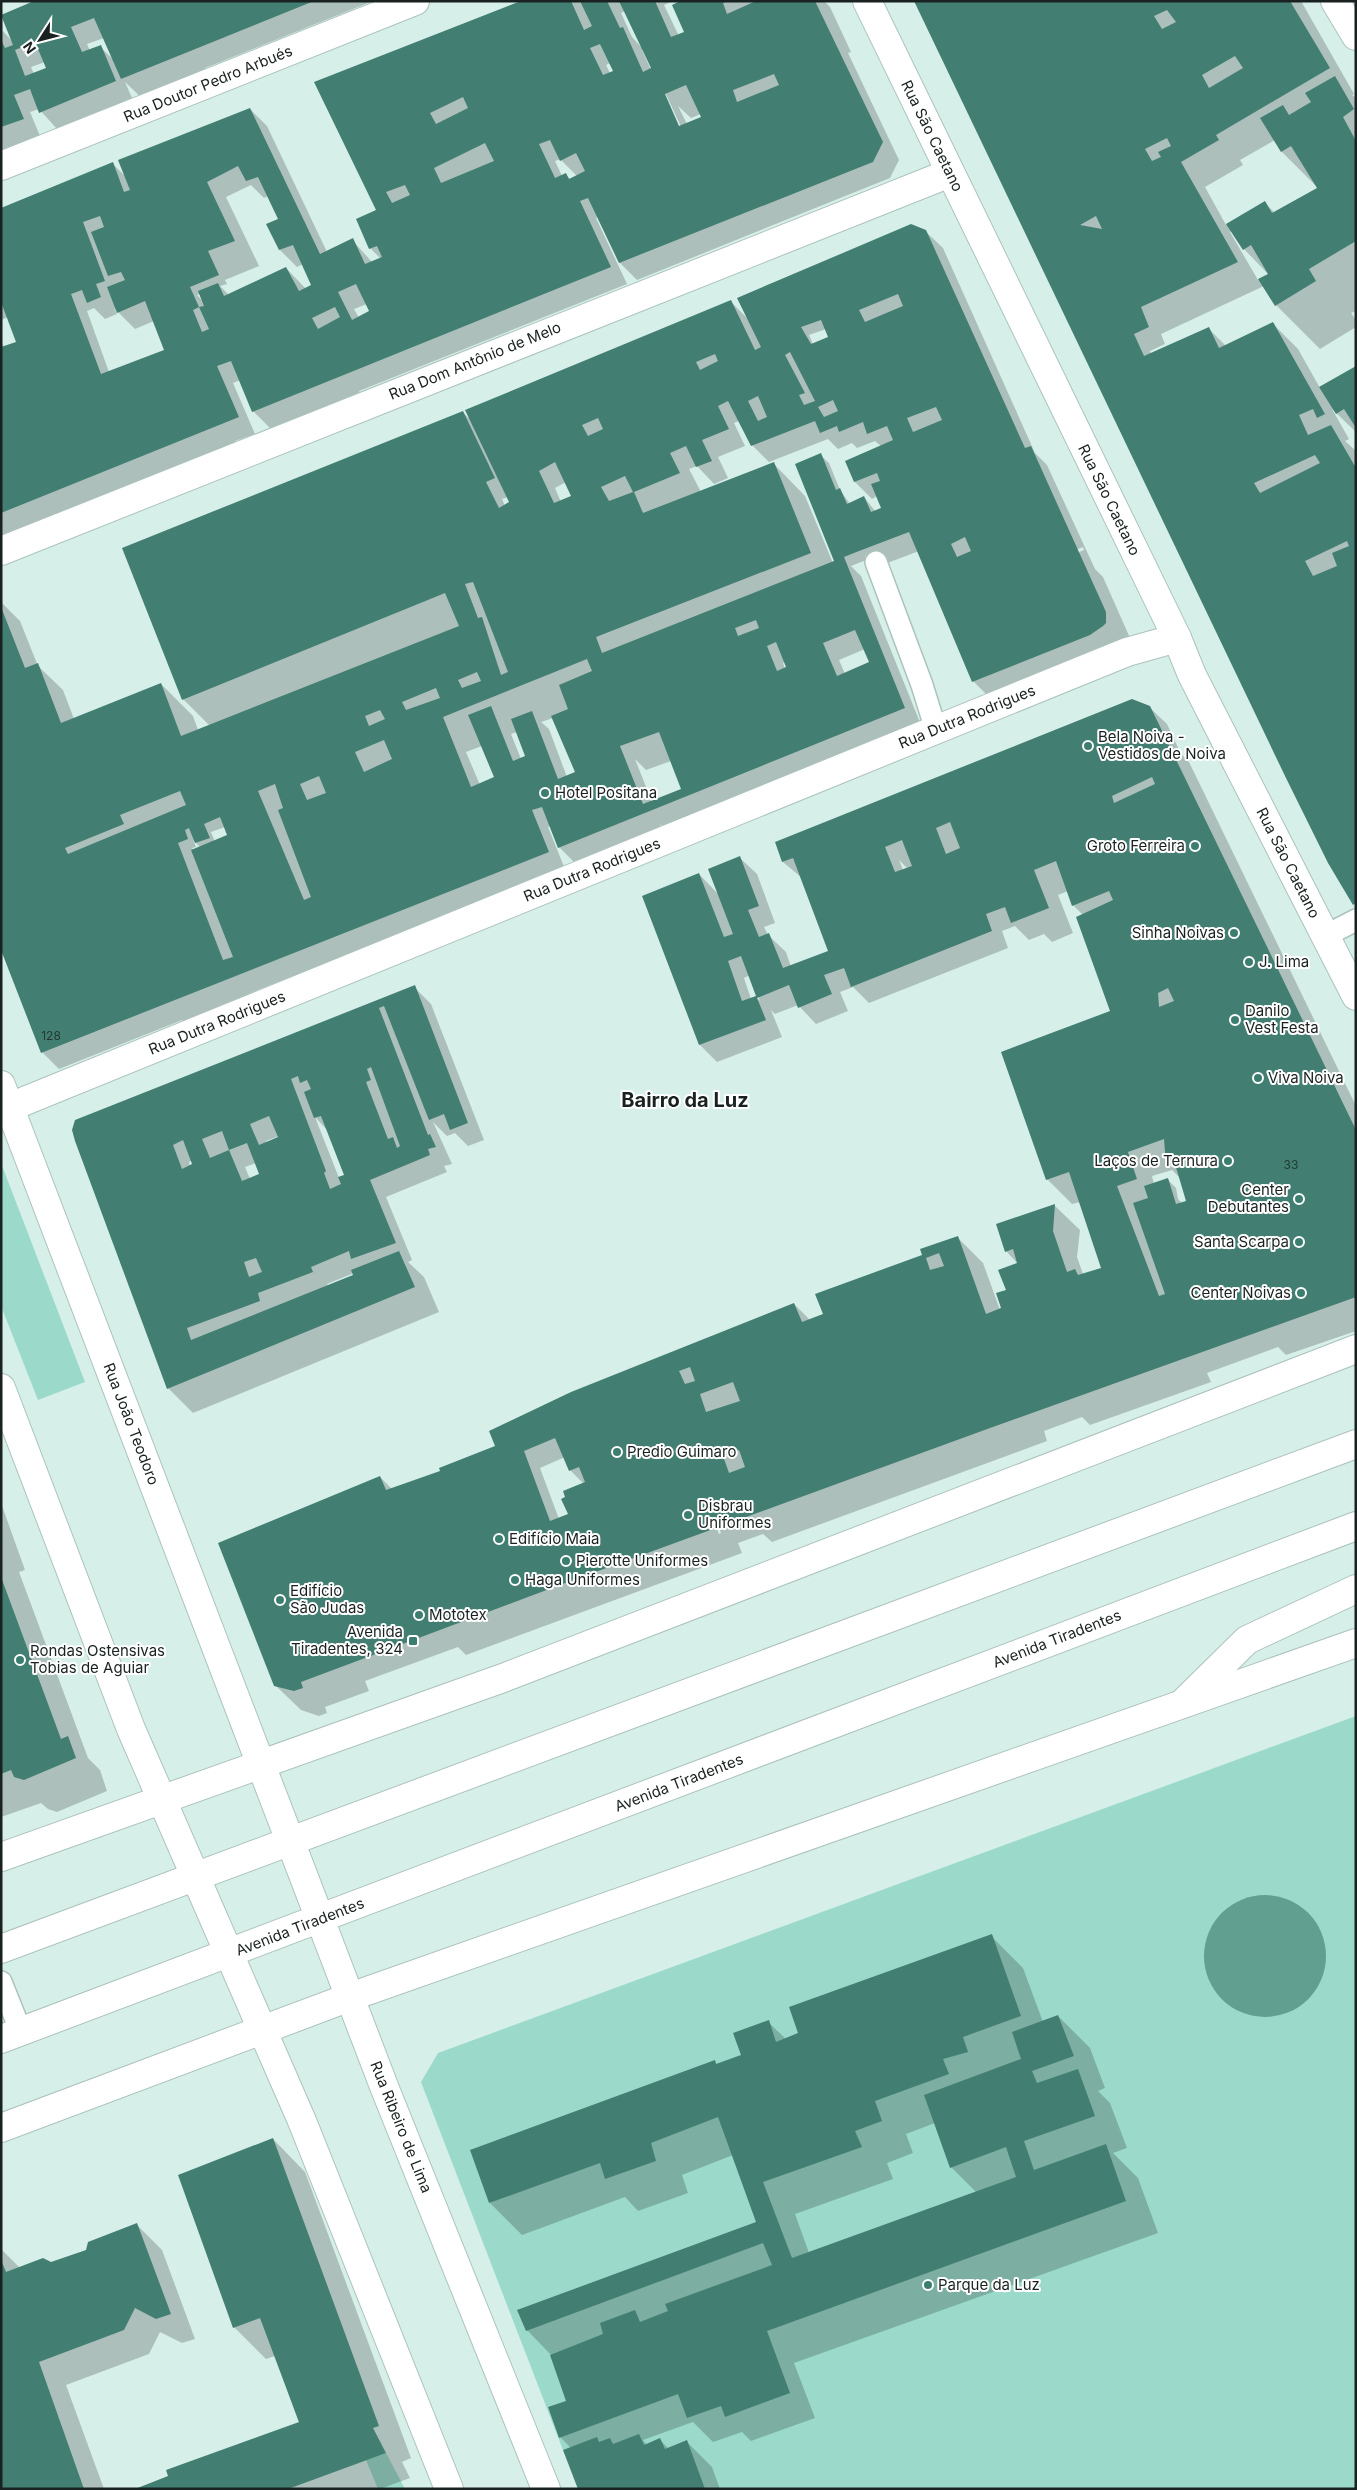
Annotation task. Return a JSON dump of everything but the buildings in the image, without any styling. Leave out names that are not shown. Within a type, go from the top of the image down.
[{"type":"main road","name":"Rua Doutor Pedro Arbués","points":[[1,166],[415,1]]},
{"type":"main road","name":"Rua São Caetano","points":[[867,1],[1177,638],[1192,675],[1356,996]]},
{"type":"main road","points":[[1335,1],[1356,36]]},
{"type":"main road","name":"Rua Dom Antônio de Melo","points":[[1,550],[950,173]]},
{"type":"main road","name":"Rua Dutra Rodrigues","points":[[6,1096],[936,730],[1127,652],[1177,638]]},
{"type":"main road","name":"Rua João Teodoro","points":[[6,1096],[261,1763]]},
{"type":"main road","points":[[1,1857],[503,1678],[1356,1349]]},
{"type":"main road","points":[[1,1388],[131,1729],[194,1878],[263,2030],[448,2489]]},
{"type":"main road","points":[[1,1949],[1356,1444]]},
{"type":"main road","name":"Avenida Tiradentes","points":[[11,2036],[1356,1526]]},
{"type":"main road","points":[[1182,1704],[1247,1640],[1356,1589]]},
{"type":"main road","points":[[1,2128],[350,1997],[1356,1643]]},
{"type":"main road","name":"Rua Ribeiro de Lima","points":[[261,1763],[350,1997],[546,2489]]},
{"type":"lane","points":[[876,562],[922,686],[936,730]]},
{"type":"lane","points":[[1325,936],[1356,920]]},
{"type":"lane","points":[[1,1982],[11,2036]]},
{"type":"shaded area","points":[[1,1163],[85,1382],[38,1400],[1,1306]]},
{"type":"shaded area","name":"Parque da Luz","points":[[1356,1716],[1356,2489],[578,2489],[421,2082],[438,2053]]},
{"type":"shaded area","points":[[1265,1895],[1288,1899],[1308,1913],[1322,1933],[1326,1956],[1322,1979],[1308,1999],[1288,2013],[1265,2017],[1242,2013],[1222,1999],[1208,1979],[1204,1956],[1208,1933],[1222,1913],[1242,1899]]},
{"type":"shaded area","points":[[386,2453],[405,2489],[378,2489],[366,2460]]},
{"type":"place","name":"Bela Noiva - Vestidos de Noiva","points":[[1088,746]]},
{"type":"place","name":"Hotel Positana","points":[[545,793]]},
{"type":"place","name":"Groto Ferreira","points":[[1195,846]]},
{"type":"place","name":"Sinha Noivas","points":[[1234,933]]},
{"type":"place","name":"J. Lima","points":[[1249,962]]},
{"type":"place","name":"Danilo Vest Festa","points":[[1235,1020]]},
{"type":"place","name":"Viva Noiva","points":[[1258,1078]]},
{"type":"place","name":"Laços de Ternura","points":[[1228,1161]]},
{"type":"place","name":"Center Debutantes","points":[[1299,1199]]},
{"type":"place","name":"Santa Scarpa","points":[[1299,1242]]},
{"type":"place","name":"Center Noivas","points":[[1301,1293]]},
{"type":"place","name":"Predio Guimaro","points":[[617,1452]]},
{"type":"place","name":"Disbrau Uniformes","points":[[688,1515]]},
{"type":"place","name":"Edifício Maia","points":[[499,1539]]},
{"type":"place","name":"Pierotte Uniformes","points":[[566,1561]]},
{"type":"place","name":"Haga Uniformes","points":[[515,1580]]},
{"type":"place","name":"Edifício São Judas","points":[[280,1600]]},
{"type":"place","name":"Mototex","points":[[419,1615]]},
{"type":"place","name":"Avenida Tiradentes, 324","points":[[413,1641]]},
{"type":"place","name":"Rondas Ostensivas Tobias de Aguiar","points":[[20,1660]]},
{"type":"place","name":"Parque da Luz","points":[[928,2285]]},
{"type":"district","name":"Bairro da Luz","points":[[685,1100]]}]
